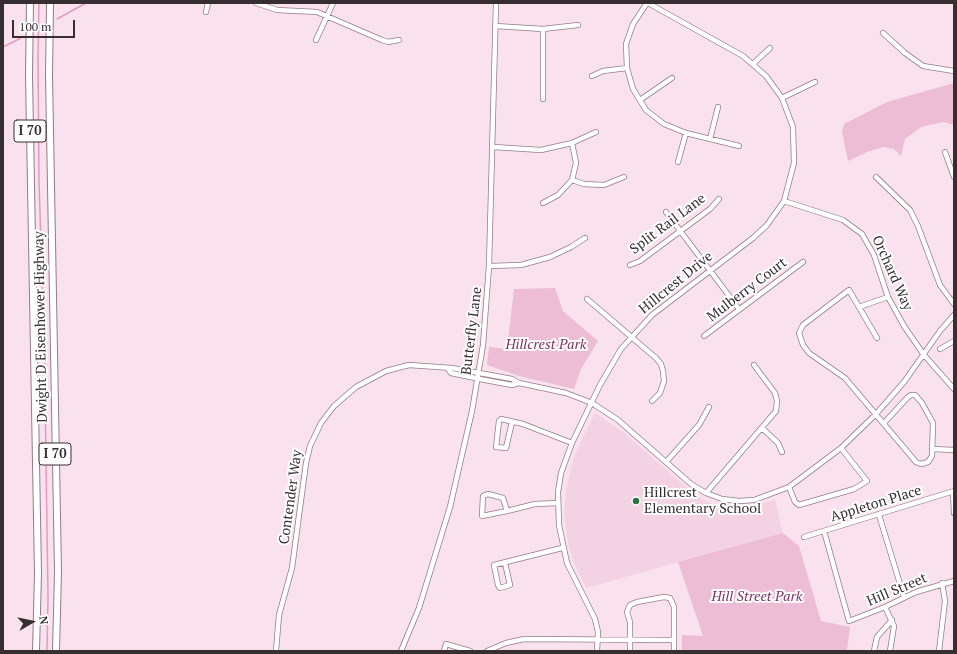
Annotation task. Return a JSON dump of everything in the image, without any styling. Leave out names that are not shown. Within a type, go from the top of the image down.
[{"type":"highway","name":"Dwight D Eisenhower Highway","points":[[30,3],[29,68],[38,580],[36,651]]},
{"type":"highway","name":"Dwight D Eisenhower Highway","points":[[50,3],[49,84],[58,572],[56,651]]},
{"type":"street","points":[[206,12],[208,3]]},
{"type":"street","points":[[256,3],[277,10],[317,12],[382,40],[393,42],[399,40]]},
{"type":"street","points":[[316,40],[334,3]]},
{"type":"street","name":"Butterfly Lane","points":[[401,651],[419,608],[450,507],[479,372],[485,331],[489,266],[496,3]]},
{"type":"street","points":[[647,3],[633,24],[626,44],[627,68],[633,89],[646,110],[664,124],[686,133],[739,146]]},
{"type":"street","name":"Hillcrest Drive","points":[[597,651],[598,639],[595,619],[567,563],[562,548],[558,503],[561,473],[572,443],[608,371],[631,336],[652,315],[753,238],[767,225],[784,201],[794,163],[792,126],[782,98],[766,76],[753,64],[647,3]]},
{"type":"street","points":[[495,26],[543,29],[578,25]]},
{"type":"street","points":[[543,29],[544,99]]},
{"type":"street","points":[[883,33],[905,53],[923,66],[954,71]]},
{"type":"street","points":[[753,64],[770,48]]},
{"type":"street","points":[[592,76],[603,70],[627,68]]},
{"type":"street","points":[[640,100],[672,78]]},
{"type":"street","points":[[782,98],[815,82]]},
{"type":"street","points":[[710,139],[718,107]]},
{"type":"street","points":[[493,147],[541,150],[572,143],[596,132]]},
{"type":"street","points":[[678,162],[686,133]]},
{"type":"street","points":[[543,203],[558,195],[572,180],[576,163],[572,143]]},
{"type":"street","points":[[945,152],[954,177]]},
{"type":"street","points":[[572,180],[584,184],[604,185],[624,177]]},
{"type":"street","points":[[876,177],[910,210],[918,226],[940,284],[954,304]]},
{"type":"street","name":"Split Rail Lane","points":[[630,265],[640,261],[679,230],[710,209],[719,199]]},
{"type":"street","name":"Orchard Way","points":[[784,201],[828,214],[854,227],[868,242],[888,297],[904,326],[924,355],[954,389]]},
{"type":"street","points":[[666,212],[739,309]]},
{"type":"street","points":[[489,266],[520,265],[550,257],[585,238]]},
{"type":"street","name":"Mulberry Court","points":[[704,336],[803,262]]},
{"type":"street","points":[[877,338],[849,290],[803,325],[799,333],[803,345],[809,353],[845,378],[916,462],[921,464],[928,462],[932,456],[933,449],[932,423],[922,403],[915,396],[911,395],[908,397],[884,423]]},
{"type":"street","points":[[859,307],[888,297]]},
{"type":"street","points":[[586,299],[656,358],[664,371],[662,388],[652,401]]},
{"type":"street","points":[[519,383],[566,393],[592,403],[618,420],[691,484],[706,493],[722,499],[739,501],[766,496],[789,487],[841,448],[876,414],[904,382],[940,331],[954,315]]},
{"type":"street","points":[[940,349],[954,341]]},
{"type":"street","name":"Contender Way","points":[[276,651],[278,618],[292,568],[306,463],[310,446],[321,423],[334,406],[356,387],[386,371],[409,365],[448,369],[452,368],[479,372],[512,379],[519,383]]},
{"type":"street","points":[[706,493],[776,411],[777,401],[775,392],[754,366]]},
{"type":"street","name":"Contender Way","points":[[448,369],[451,373],[512,385],[519,383]]},
{"type":"street","points":[[666,462],[699,425],[709,407]]},
{"type":"street","points":[[512,422],[507,447],[496,447],[499,421],[501,419],[529,426],[572,443]]},
{"type":"street","points":[[762,428],[778,443],[782,452]]},
{"type":"street","points":[[789,487],[795,502],[798,505],[854,489],[867,481],[841,448]]},
{"type":"street","points":[[933,449],[954,450]]},
{"type":"street","points":[[954,492],[954,513]]},
{"type":"street","name":"Appleton Place","points":[[804,537],[954,492]]},
{"type":"street","points":[[507,511],[503,498],[488,494],[484,496],[482,516],[507,511],[535,504],[558,503]]},
{"type":"street","points":[[879,515],[904,597]]},
{"type":"street","name":"Hill Street","points":[[824,531],[849,621],[885,607],[904,597],[954,580]]},
{"type":"street","points":[[505,563],[510,585],[500,588],[498,586],[494,565],[562,548]]},
{"type":"street","points":[[939,651],[945,601],[942,583]]},
{"type":"street","points":[[630,651],[630,622],[628,612],[630,605],[664,597],[670,598],[674,607],[674,651]]},
{"type":"street","points":[[885,607],[894,626],[890,651]]},
{"type":"street","points":[[874,651],[876,637],[892,620]]},
{"type":"street","points":[[489,651],[524,639],[674,640]]},
{"type":"street","points":[[444,651],[446,644],[468,651]]},
{"type":"shaded area","name":"Hillcrest Elementary School","points":[[595,413],[622,431],[695,495],[712,504],[746,507],[775,500],[783,533],[586,588],[574,563],[569,546],[564,515],[566,489],[574,456]]},
{"type":"green space","points":[[954,83],[954,125],[943,122],[921,127],[905,139],[901,156],[894,149],[883,147],[867,152],[848,161],[842,132],[844,124],[887,102]]},
{"type":"green space","name":"Hillcrest Park","points":[[555,288],[563,311],[598,341],[581,369],[574,389],[519,376],[487,365],[489,347],[509,349],[508,341],[514,289]]},
{"type":"green space","name":"Hill Street Park","points":[[783,533],[799,546],[821,621],[850,627],[847,651],[682,651],[682,635],[703,636],[678,562]]},
{"type":"waterway","points":[[39,3],[39,182],[45,372]]},
{"type":"waterway","points":[[57,19],[86,3]]},
{"type":"waterway","points":[[3,47],[21,38]]},
{"type":"waterway","points":[[45,389],[48,597],[47,651]]},
{"type":"place","name":"Hillcrest Elementary School","points":[[636,501]]}]
